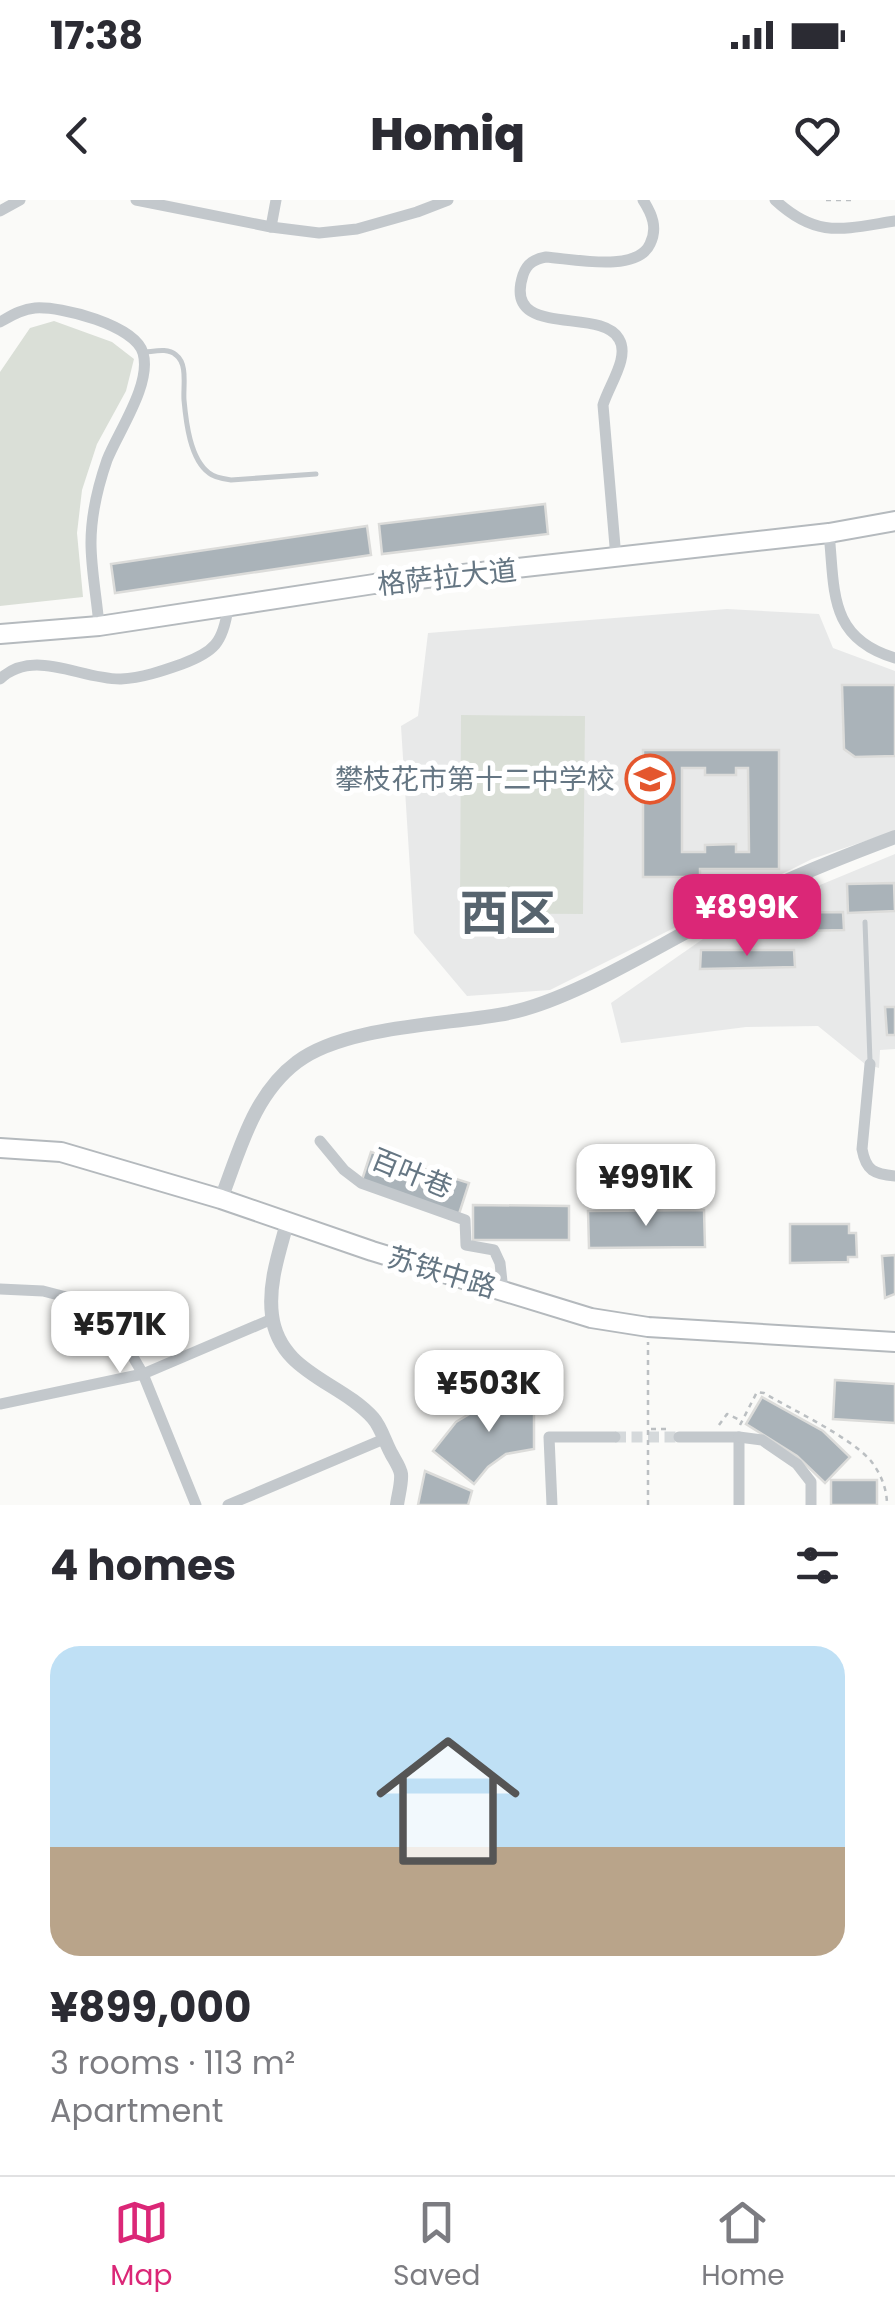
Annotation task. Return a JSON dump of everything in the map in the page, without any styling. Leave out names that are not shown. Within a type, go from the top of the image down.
[{"type":"main road","name":"格萨拉大道","points":[[0,634],[100,626],[374,584],[830,533],[895,521]]},
{"type":"main road","name":"苏铁中路","points":[[0,1148],[62,1152],[591,1318],[648,1326],[895,1342]]},
{"type":"street","points":[[0,211],[20,200]]},
{"type":"street","points":[[136,200],[271,227],[318,232],[357,229],[448,200]]},
{"type":"street","points":[[271,227],[276,200]]},
{"type":"street","points":[[616,558],[603,405],[608,386],[620,367],[621,341],[601,324],[552,320],[537,314],[525,306],[522,278],[535,260],[546,257],[636,260],[653,239],[654,226],[643,200]]},
{"type":"street","points":[[775,200],[792,216],[816,226],[842,230],[895,222]]},
{"type":"street","points":[[0,322],[33,308],[60,310],[119,328],[134,338],[143,353],[140,389],[107,462],[96,501],[91,543],[100,626]]},
{"type":"street","points":[[830,533],[837,609],[853,636],[895,658]]},
{"type":"street","points":[[0,679],[24,665],[40,664],[120,679],[156,674],[202,657],[217,644],[226,627],[228,608]]},
{"type":"street","points":[[221,1199],[252,1118],[268,1089],[298,1061],[333,1043],[512,1012],[552,1000],[774,886],[895,838]]},
{"type":"street","points":[[870,1064],[864,1162],[872,1171],[895,1176]]},
{"type":"street","name":"百叶巷","points":[[320,1141],[344,1170],[361,1183],[465,1220],[466,1245],[494,1250],[500,1263],[503,1291]]},
{"type":"street","points":[[287,1223],[271,1296],[278,1340],[311,1375],[358,1404],[375,1420],[401,1473],[397,1505]]},
{"type":"street","points":[[0,1289],[43,1290],[70,1298],[95,1311],[119,1333],[143,1374],[196,1505]]},
{"type":"street","points":[[0,1404],[143,1374],[272,1319]]},
{"type":"street","points":[[676,1433],[762,1440],[797,1464],[811,1482],[811,1505]]},
{"type":"street","points":[[739,1436],[739,1505]]},
{"type":"street","points":[[552,1505],[549,1438],[615,1437]]},
{"type":"street","points":[[228,1505],[384,1439]]},
{"type":"lane","points":[[143,353],[162,350],[180,357],[188,426],[195,452],[209,473],[231,480],[316,474]]},
{"type":"lane","points":[[864,922],[870,1064]]},
{"type":"path","points":[[826,200],[852,200]]},
{"type":"path","points":[[648,1326],[648,1505]]},
{"type":"path","points":[[739,1436],[741,1420],[757,1392],[764,1394],[857,1449],[882,1480],[888,1505]]},
{"type":"path","points":[[648,1429],[676,1433]]},
{"type":"path","points":[[887,1498],[895,1498]]},
{"type":"shaded area","points":[[54,321],[112,342],[134,359],[126,391],[97,444],[82,490],[77,533],[83,597],[0,606],[0,372],[30,328]]},
{"type":"shaded area","name":"攀枝花市第十二中学校","points":[[727,609],[819,614],[833,648],[895,671],[895,831],[812,859],[550,990],[467,996],[414,933],[401,726],[418,716],[428,633]]},
{"type":"shaded area","points":[[461,715],[585,716],[583,914],[460,913]]},
{"type":"shaded area","points":[[895,854],[895,1049],[880,1050],[879,1068],[865,1064],[818,1026],[746,1027],[621,1043],[611,1003],[723,925]]},
{"type":"building","points":[[545,504],[548,534],[382,554],[379,524]]},
{"type":"building","points":[[367,526],[371,555],[115,593],[111,564]]},
{"type":"building","points":[[842,685],[895,685],[895,756],[855,757],[844,749]]},
{"type":"building","points":[[643,750],[779,750],[779,869],[700,869],[700,877],[643,877]],"holes":[[[682,768],[705,768],[705,775],[736,775],[736,768],[748,768],[749,852],[736,852],[736,844],[705,845],[705,852],[682,852]]]},
{"type":"building","points":[[894,883],[895,911],[848,913],[847,884]]},
{"type":"building","points":[[843,912],[844,930],[756,932],[756,913]]},
{"type":"building","points":[[701,950],[794,950],[795,967],[700,969]]},
{"type":"building","points":[[885,1007],[895,1007],[895,1035],[887,1035]]},
{"type":"building","points":[[371,1152],[469,1183],[459,1214],[361,1183]]},
{"type":"building","points":[[473,1205],[569,1206],[569,1240],[473,1240]]},
{"type":"building","points":[[704,1210],[705,1247],[589,1248],[588,1211]]},
{"type":"building","points":[[790,1224],[849,1224],[849,1233],[856,1233],[857,1257],[848,1257],[848,1262],[790,1263]]},
{"type":"building","points":[[895,1255],[895,1294],[885,1298],[882,1256]]},
{"type":"building","points":[[835,1380],[895,1384],[895,1423],[833,1419]]},
{"type":"building","points":[[534,1395],[534,1449],[506,1454],[474,1484],[433,1451],[456,1422],[491,1401]]},
{"type":"building","points":[[762,1397],[823,1431],[850,1457],[825,1483],[797,1456],[746,1424]]},
{"type":"building","points":[[425,1471],[472,1491],[468,1505],[418,1505]]},
{"type":"building","points":[[831,1480],[877,1480],[877,1505],[831,1505]]},
{"type":"tunnel","points":[[615,1437],[679,1437]]},
{"type":"place","name":"攀枝花市第十二中学校","points":[[650,779]]},
{"type":"district","name":"西区","points":[[508,913]]}]
